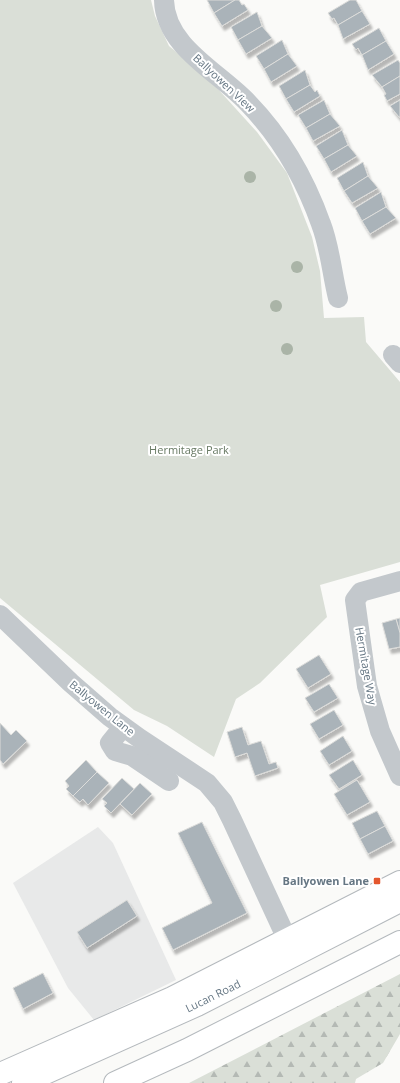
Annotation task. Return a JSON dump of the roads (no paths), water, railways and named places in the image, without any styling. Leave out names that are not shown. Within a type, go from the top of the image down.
[{"type":"highway","points":[[0,1074],[131,1017],[400,882]]},
{"type":"highway","name":"Lucan Road","points":[[23,1083],[197,1005],[400,901]]},
{"type":"highway","points":[[115,1083],[187,1050],[400,942]]},
{"type":"street","name":"Ballyowen View","points":[[164,0],[171,30],[187,48],[248,102],[278,140],[302,178],[322,225],[338,298]]},
{"type":"street","name":"Hermitage Way","points":[[400,581],[361,592],[355,600],[367,686],[380,731],[400,776]]},
{"type":"street","name":"Ballyowen Lane","points":[[0,615],[71,683],[123,727],[207,783],[223,802],[255,866],[287,939]]},
{"type":"street","points":[[123,727],[110,743],[115,751],[132,756],[169,781]]},
{"type":"place","name":"Ballyowen Lane","points":[[377,881]]},
{"type":"park label","name":"Hermitage Park","points":[[189,450]]}]
